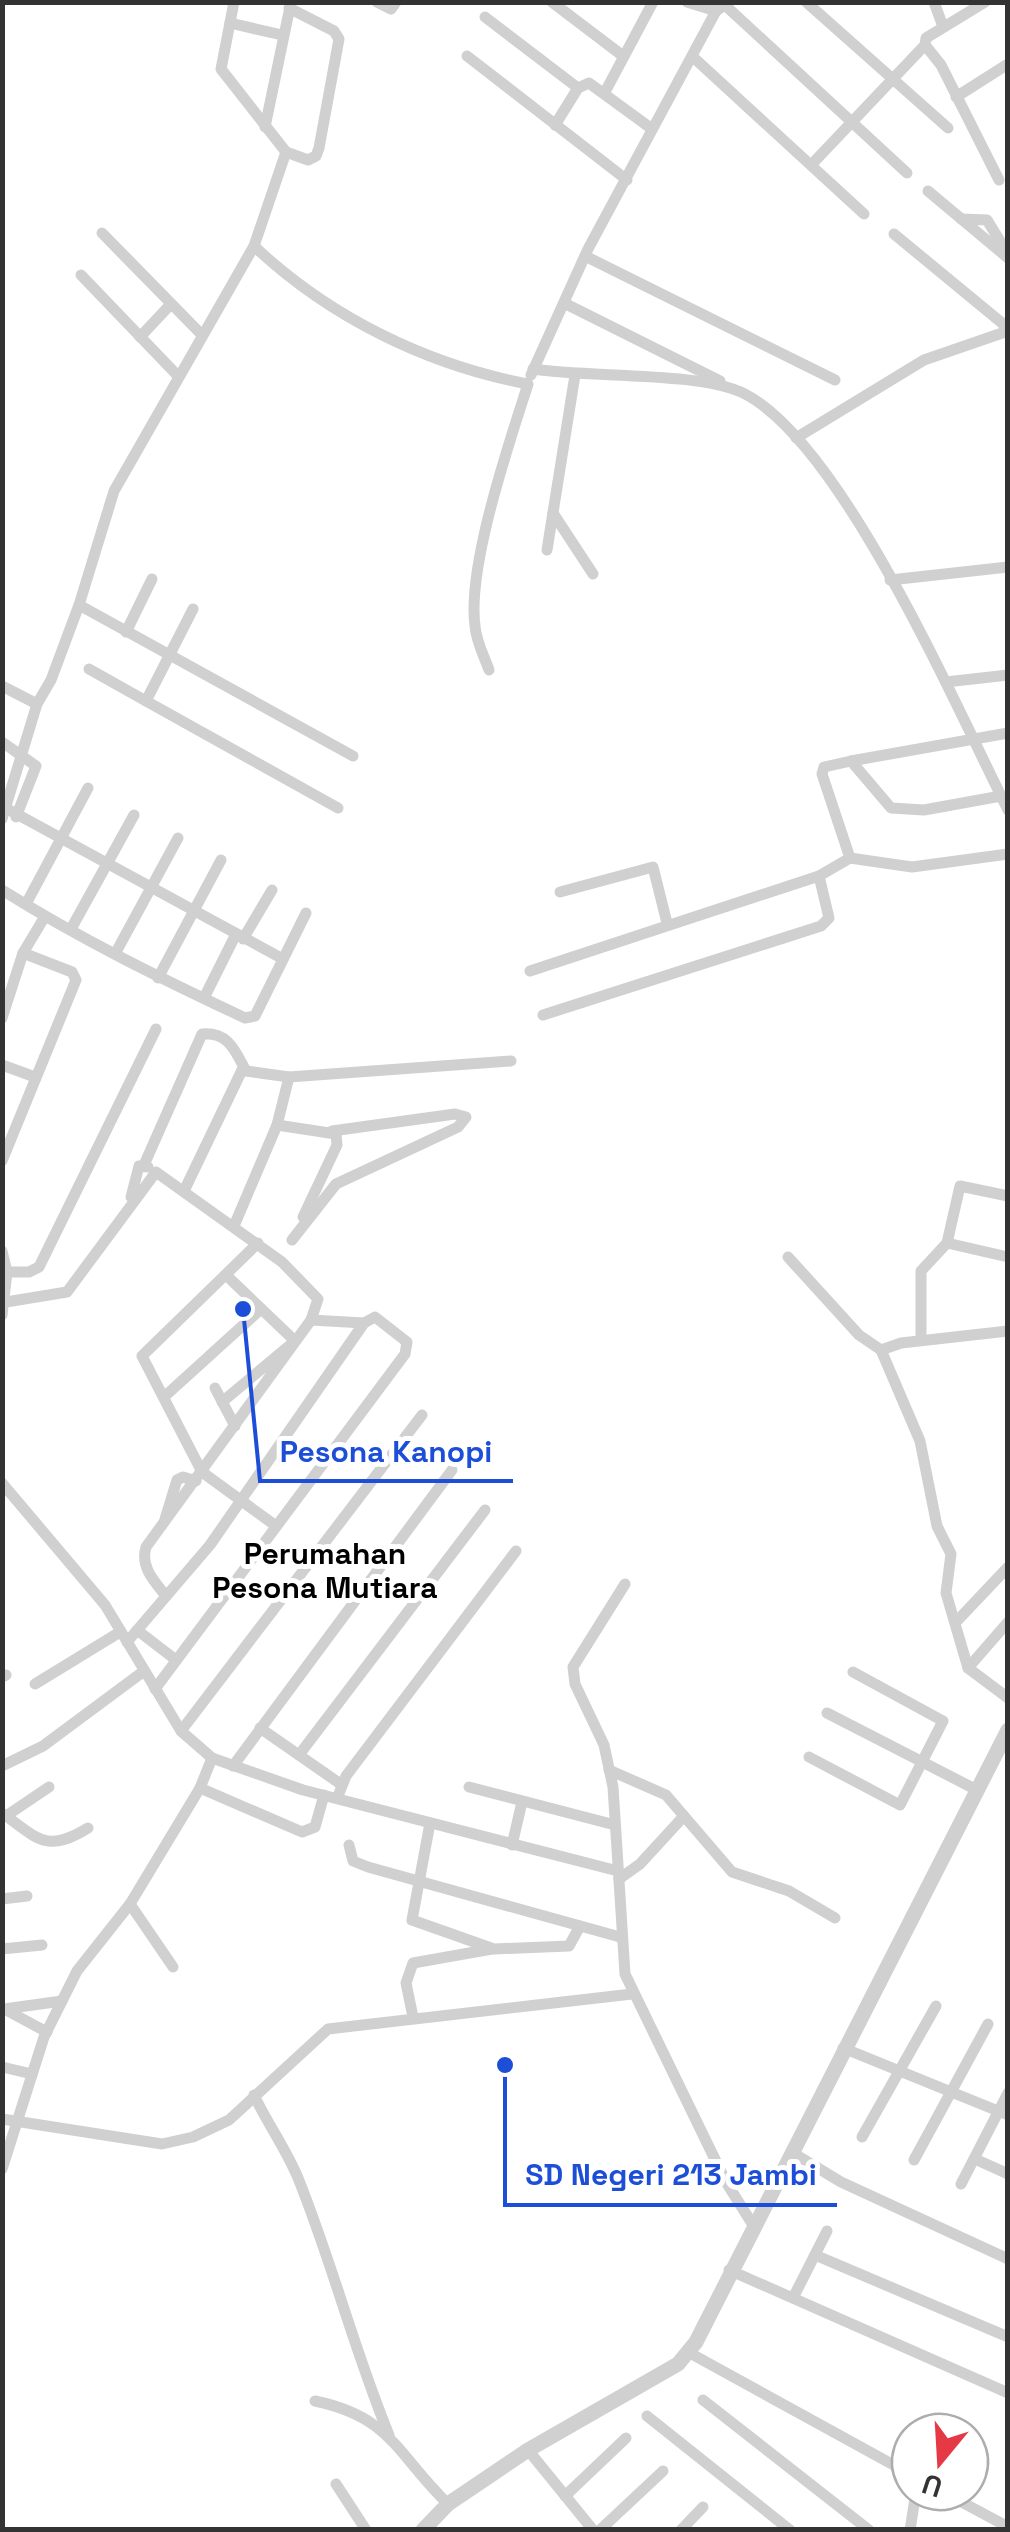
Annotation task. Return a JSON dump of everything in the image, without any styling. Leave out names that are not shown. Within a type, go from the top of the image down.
[{"type":"street","points":[[234,2],[221,69],[266,127],[286,152],[308,160],[316,156],[339,39],[334,31],[290,5],[266,127]]},
{"type":"street","points":[[378,2],[391,10],[396,2]]},
{"type":"street","points":[[552,2],[623,56]]},
{"type":"street","points":[[605,92],[653,2]]},
{"type":"street","points":[[687,2],[724,7],[907,173]]},
{"type":"street","points":[[806,2],[948,128]]},
{"type":"street","points":[[934,2],[942,24]]},
{"type":"street","points":[[813,164],[894,80],[925,45],[926,38],[942,24],[985,2]]},
{"type":"street","points":[[489,670],[474,628],[474,602],[488,528],[533,369],[585,256],[652,129],[724,7]]},
{"type":"street","points":[[485,18],[578,88]]},
{"type":"street","points":[[230,23],[282,36]]},
{"type":"street","points":[[925,45],[942,64],[999,180]]},
{"type":"street","points":[[467,56],[627,180]]},
{"type":"street","points":[[693,57],[864,214]]},
{"type":"street","points":[[956,97],[1007,67]]},
{"type":"street","points":[[555,124],[578,88],[589,83],[652,129]]},
{"type":"street","points":[[22,753],[37,704],[79,605],[114,491],[254,246],[286,152]]},
{"type":"street","points":[[928,191],[961,219],[988,220],[1008,256]]},
{"type":"street","points":[[102,232],[202,335]]},
{"type":"street","points":[[796,438],[924,360],[1008,329],[894,234]]},
{"type":"street","points":[[254,246],[293,284],[325,304],[444,364],[528,384]]},
{"type":"street","points":[[585,256],[835,380]]},
{"type":"street","points":[[81,275],[178,376]]},
{"type":"street","points":[[564,304],[746,394],[796,438],[837,493],[890,580],[946,682],[1008,810]]},
{"type":"street","points":[[140,336],[170,305]]},
{"type":"street","points":[[533,369],[711,384],[746,394]]},
{"type":"street","points":[[546,550],[575,375]]},
{"type":"street","points":[[553,512],[593,574]]},
{"type":"street","points":[[890,580],[1008,567]]},
{"type":"street","points":[[126,632],[152,579]]},
{"type":"street","points":[[79,605],[353,756]]},
{"type":"street","points":[[146,701],[192,609]]},
{"type":"street","points":[[89,669],[338,808]]},
{"type":"street","points":[[946,682],[1008,675]]},
{"type":"street","points":[[2,686],[37,704]]},
{"type":"street","points":[[850,858],[822,774],[826,766],[972,736],[1008,733]]},
{"type":"street","points":[[2,742],[36,766],[7,813],[283,958]]},
{"type":"street","points":[[851,761],[891,808],[924,810],[1001,796]]},
{"type":"street","points":[[26,904],[88,788]]},
{"type":"street","points":[[71,929],[134,814]]},
{"type":"street","points":[[115,954],[178,838]]},
{"type":"street","points":[[530,971],[819,876],[850,858],[912,867],[1008,854]]},
{"type":"street","points":[[158,978],[222,860]]},
{"type":"street","points":[[560,892],[653,867],[667,923]]},
{"type":"street","points":[[543,1015],[821,926],[829,918],[819,876]]},
{"type":"street","points":[[2,890],[44,918],[245,1018],[255,1016],[306,912]]},
{"type":"street","points":[[204,998],[272,890]]},
{"type":"street","points":[[2,1018],[23,953],[44,918]]},
{"type":"street","points":[[2,1160],[76,980],[72,972],[23,953]]},
{"type":"street","points":[[7,1272],[28,1272],[39,1267],[156,1029]]},
{"type":"street","points":[[2,1251],[7,1272],[4,1309],[67,1292],[93,1262],[150,1168],[202,1034],[217,1034],[237,1048],[243,1068],[184,1191]]},
{"type":"street","points":[[243,1068],[289,1076],[511,1061]]},
{"type":"street","points":[[2,1065],[35,1077]]},
{"type":"street","points":[[234,1226],[277,1125],[289,1076]]},
{"type":"street","points":[[277,1125],[332,1131],[455,1114],[466,1117],[458,1128],[336,1184],[292,1240]]},
{"type":"street","points":[[282,1262],[336,1145],[332,1131]]},
{"type":"street","points":[[150,1168],[258,1243],[318,1299],[311,1320],[199,1477],[177,1480],[164,1523],[143,1557],[148,1573],[166,1596]]},
{"type":"street","points":[[921,1340],[921,1271],[946,1243],[960,1186],[1008,1196]]},
{"type":"street","points":[[258,1243],[143,1353],[199,1477],[276,1526]]},
{"type":"street","points":[[946,1243],[1008,1256]]},
{"type":"street","points":[[788,1256],[859,1334],[881,1350],[920,1441],[937,1526],[951,1554],[946,1593],[968,1668],[1008,1698]]},
{"type":"street","points":[[227,1276],[295,1341]]},
{"type":"street","points":[[164,1397],[260,1309]]},
{"type":"street","points":[[155,1689],[408,1348],[407,1342],[380,1318],[364,1323],[311,1320]]},
{"type":"street","points":[[35,1684],[137,1630],[240,1502],[364,1323]]},
{"type":"street","points":[[881,1350],[921,1340],[1008,1331]]},
{"type":"street","points":[[222,1402],[295,1341]]},
{"type":"street","points":[[215,1388],[235,1426]]},
{"type":"street","points":[[181,1731],[422,1415]]},
{"type":"street","points":[[233,1766],[452,1470]]},
{"type":"street","points":[[2,1483],[8,1497],[105,1605],[181,1731],[212,1758],[324,1795],[340,1791],[516,1551]]},
{"type":"street","points":[[299,1756],[485,1510]]},
{"type":"street","points":[[956,1622],[1008,1567]]},
{"type":"street","points":[[625,1584],[573,1667],[575,1684],[604,1744],[609,1770],[619,1875],[620,1938],[632,1994],[726,2182],[753,2225]]},
{"type":"street","points":[[968,1668],[1008,1622]]},
{"type":"street","points":[[137,1630],[176,1660]]},
{"type":"street","points":[[2,1766],[43,1746],[144,1671]]},
{"type":"street","points":[[810,1757],[900,1805],[943,1721],[854,1672]]},
{"type":"street","points":[[827,1713],[975,1789]]},
{"type":"street","points":[[260,1728],[340,1791],[430,1822],[619,1875],[640,1864],[684,1816]]},
{"type":"street","points":[[423,2530],[448,2504],[528,2450],[678,2364],[688,2352],[912,1922],[975,1789],[1002,1753],[1008,1730]]},
{"type":"street","points":[[2,2169],[47,2032],[62,2001],[78,1970],[130,1904],[200,1788],[212,1758]]},
{"type":"street","points":[[609,1770],[666,1796],[732,1872],[789,1891],[834,1918]]},
{"type":"street","points":[[49,1787],[4,1814],[45,1843],[62,1844],[88,1828]]},
{"type":"street","points":[[469,1787],[615,1825]]},
{"type":"street","points":[[200,1788],[302,1832],[315,1827],[324,1795]]},
{"type":"street","points":[[512,1845],[522,1802]]},
{"type":"street","points":[[430,1822],[412,1920],[494,1948]]},
{"type":"street","points":[[349,1846],[354,1861],[620,1938]]},
{"type":"street","points":[[2,1898],[28,1896]]},
{"type":"street","points":[[130,1904],[173,1967]]},
{"type":"street","points":[[413,2017],[406,1982],[413,1964],[494,1948],[570,1946],[580,1926]]},
{"type":"street","points":[[2,1949],[42,1945]]},
{"type":"street","points":[[2,2119],[162,2144],[193,2137],[229,2120],[328,2029],[632,1994]]},
{"type":"street","points":[[3,2009],[62,2001]]},
{"type":"street","points":[[862,2137],[936,2006]]},
{"type":"street","points":[[3,2009],[47,2032]]},
{"type":"street","points":[[914,2160],[988,2024]]},
{"type":"street","points":[[843,2048],[1002,2113]]},
{"type":"street","points":[[2,2068],[32,2074]]},
{"type":"street","points":[[961,2184],[1002,2113],[1008,2093]]},
{"type":"street","points":[[254,2095],[296,2173],[333,2271],[357,2357],[390,2434],[417,2475],[448,2504]]},
{"type":"street","points":[[793,2154],[841,2182],[1008,2259]]},
{"type":"street","points":[[975,2159],[1008,2174]]},
{"type":"street","points":[[794,2296],[827,2232]]},
{"type":"street","points":[[814,2255],[1008,2337]]},
{"type":"street","points":[[728,2270],[1008,2393]]},
{"type":"street","points":[[688,2352],[890,2463]]},
{"type":"street","points":[[703,2400],[869,2530]]},
{"type":"street","points":[[316,2401],[356,2412],[390,2434]]},
{"type":"street","points":[[647,2416],[790,2530]]},
{"type":"street","points":[[566,2496],[626,2438]]},
{"type":"street","points":[[528,2450],[596,2530],[664,2471]]},
{"type":"street","points":[[336,2484],[366,2530]]},
{"type":"street","points":[[681,2530],[704,2507]]},
{"type":"street","points":[[980,2512],[1008,2527]]},
{"type":"place","name":"Pesona Kanopi","points":[[243,1309]]},
{"type":"place","name":"SD Negeri 213 Jambi","points":[[505,2065]]},
{"type":"district","name":"Perumahan Pesona Mutiara","points":[[325,1570]]}]
